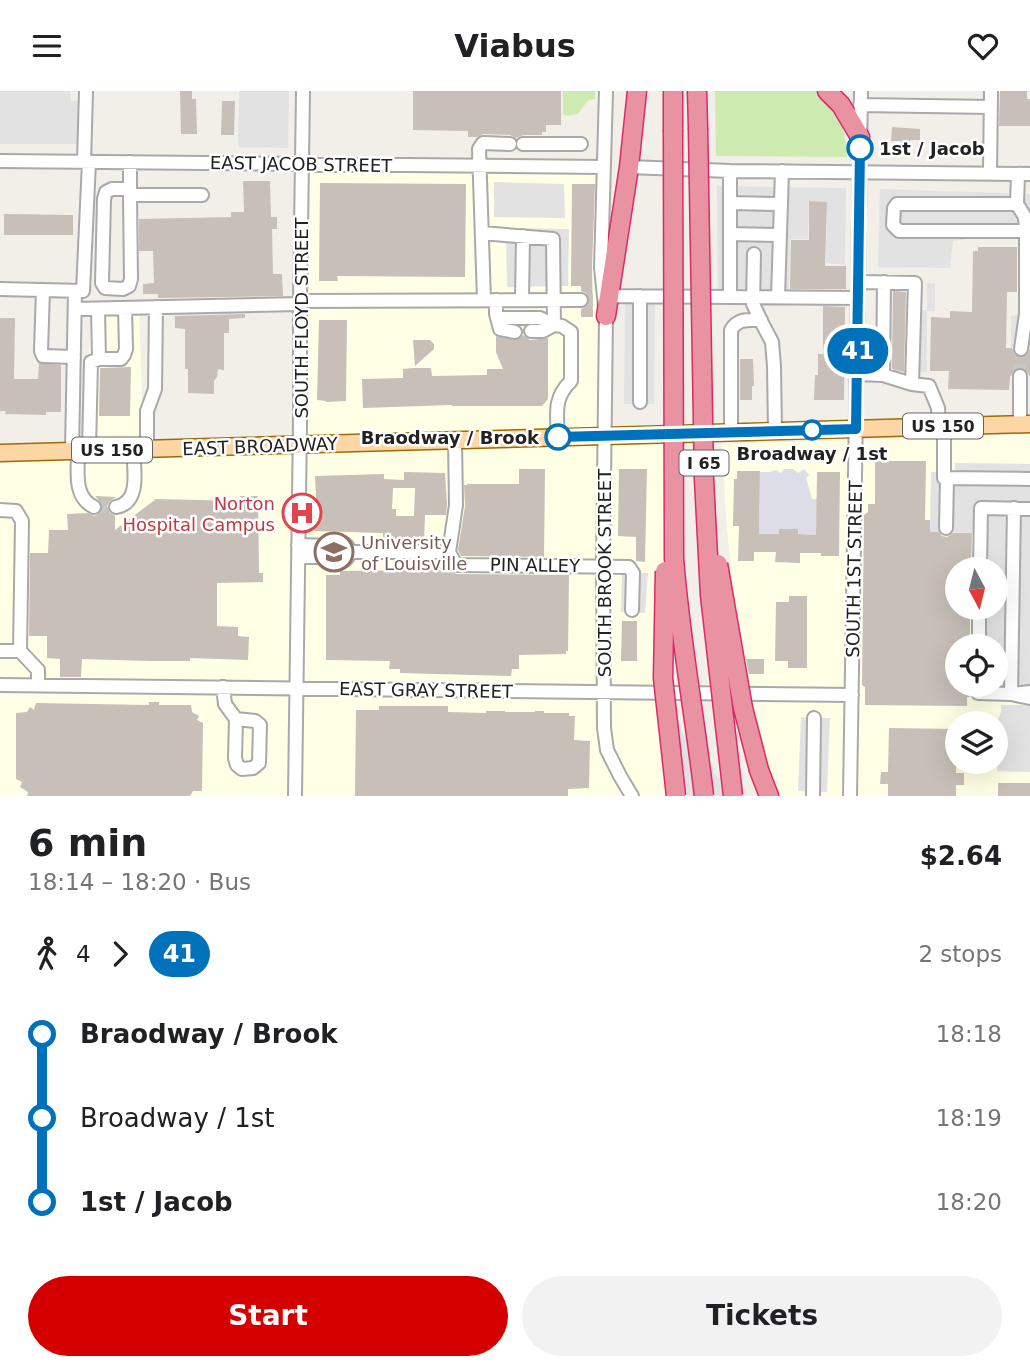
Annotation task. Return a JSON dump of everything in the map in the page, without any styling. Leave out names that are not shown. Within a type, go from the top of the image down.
[{"type":"highway","points":[[599,302],[629,167],[637,91]]},
{"type":"highway","name":"I 65","points":[[673,91],[674,558],[680,625],[704,796]]},
{"type":"highway","name":"I 65","points":[[697,91],[704,479],[710,595],[733,796]]},
{"type":"highway","points":[[827,91],[841,105],[860,137]]},
{"type":"highway","points":[[673,456],[664,589],[663,678],[676,796]]},
{"type":"highway","points":[[704,479],[743,708],[759,770],[769,796]]},
{"type":"main road","name":"US 150","points":[[856,429],[1025,424]]},
{"type":"main road","name":"EAST BROADWAY","points":[[0,453],[856,429]]},
{"type":"street","points":[[0,289],[83,291],[86,91]]},
{"type":"street","name":"SOUTH FLOYD STREET","points":[[295,796],[303,91]]},
{"type":"street","name":"SOUTH BROOK STREET","points":[[606,91],[599,302],[605,436],[604,728],[607,750],[626,794]]},
{"type":"street","name":"SOUTH 1ST STREET","points":[[850,796],[861,91]]},
{"type":"street","points":[[990,174],[991,91]]},
{"type":"street","points":[[860,105],[991,107]]},
{"type":"street","points":[[515,332],[500,329],[490,300],[482,233],[479,149],[483,143],[580,144]]},
{"type":"street","points":[[554,144],[554,166]]},
{"type":"street","name":"EAST JACOB STREET","points":[[0,160],[603,167]]},
{"type":"street","points":[[130,162],[130,192],[131,279],[129,286],[123,289],[105,288],[102,283],[106,192],[112,189],[130,192],[202,195]]},
{"type":"street","points":[[629,167],[730,171],[1024,174],[1017,204]]},
{"type":"street","points":[[730,171],[730,297]]},
{"type":"street","points":[[779,291],[782,171]]},
{"type":"street","points":[[730,204],[780,204]]},
{"type":"street","points":[[1021,349],[1028,303],[1028,217],[1017,204],[897,204],[894,208],[894,225],[899,231],[1026,232]]},
{"type":"street","points":[[482,233],[553,239],[554,325]]},
{"type":"street","points":[[730,234],[780,235]]},
{"type":"street","points":[[522,300],[523,236]]},
{"type":"street","points":[[754,254],[753,304],[772,342],[775,431]]},
{"type":"street","points":[[859,282],[915,283],[912,384]]},
{"type":"street","points":[[883,375],[884,282]]},
{"type":"street","points":[[43,290],[43,356],[74,357]]},
{"type":"street","points":[[75,291],[74,357],[80,493],[88,504],[94,507]]},
{"type":"street","points":[[75,309],[300,302],[599,302],[640,296],[730,297],[753,291],[858,298]]},
{"type":"street","points":[[640,296],[640,402]]},
{"type":"street","points":[[116,507],[128,502],[132,495],[147,411],[155,389],[156,307]]},
{"type":"street","points":[[80,451],[91,362],[99,359],[121,359],[124,355],[125,308]]},
{"type":"street","points":[[99,309],[99,359]]},
{"type":"street","points":[[497,318],[540,318],[571,332],[572,381],[558,399],[558,437]]},
{"type":"street","points":[[731,432],[731,330],[735,323],[744,320],[761,320]]},
{"type":"street","points":[[530,331],[543,331],[554,325]]},
{"type":"street","points":[[857,374],[883,375],[929,386],[945,426],[948,478],[946,529]]},
{"type":"street","points":[[1020,376],[1025,424]]},
{"type":"street","points":[[449,552],[456,505],[455,440]]},
{"type":"street","points":[[948,478],[1030,479]]},
{"type":"street","points":[[980,557],[981,508],[1030,509]]},
{"type":"street","points":[[1012,694],[1014,508]]},
{"type":"street","points":[[0,510],[16,511],[22,521],[20,651],[38,670],[38,685]]},
{"type":"street","name":"PIN ALLEY","points":[[298,551],[330,551],[334,543],[342,543],[349,552],[449,552],[456,565],[603,566]]},
{"type":"street","points":[[603,566],[631,568],[632,610]]},
{"type":"street","points":[[0,652],[20,651]]},
{"type":"street","name":"EAST GRAY STREET","points":[[0,685],[852,695]]},
{"type":"street","points":[[223,687],[225,704],[236,719]]},
{"type":"street","points":[[1008,694],[1030,692]]},
{"type":"street","points":[[1012,694],[1030,698]]},
{"type":"street","points":[[813,796],[814,718]]},
{"type":"shaded area","points":[[0,91],[70,91],[71,101],[78,101],[78,144],[0,144]]},
{"type":"shaded area","points":[[239,91],[289,91],[288,148],[238,147]]},
{"type":"shaded area","name":"Norton Hospital Campus","points":[[302,165],[603,167],[605,439],[673,439],[662,652],[675,796],[0,796],[0,453],[85,450],[91,317],[139,313],[144,449],[300,444]]},
{"type":"shaded area","points":[[494,182],[564,184],[565,218],[494,217]]},
{"type":"shaded area","points":[[717,186],[846,188],[845,265],[826,263],[827,202],[809,201],[808,239],[790,239],[789,292],[718,289]]},
{"type":"shaded area","points":[[880,189],[1030,194],[1030,348],[1011,347],[1011,316],[1021,314],[1020,236],[989,236],[953,241],[950,268],[878,267]]},
{"type":"shaded area","points":[[506,228],[569,229],[568,286],[507,287]]},
{"type":"shaded area","points":[[927,283],[935,283],[935,311],[927,311],[927,372],[918,372],[920,310],[927,310]]},
{"type":"shaded area","points":[[625,300],[655,300],[654,404],[624,404]]},
{"type":"shaded area","points":[[1030,434],[1030,796],[780,796],[766,766],[746,680],[739,676],[739,631],[726,517],[722,444]]},
{"type":"shaded area","points":[[955,463],[1030,464],[1030,687],[1008,687],[1008,634],[976,634],[976,620],[1008,620],[1008,557],[976,557],[976,533],[930,532],[931,472],[955,472]]},
{"type":"shaded area","points":[[784,469],[793,469],[798,473],[804,469],[809,475],[806,478],[812,499],[817,499],[816,535],[779,529],[779,534],[759,534],[760,472],[776,470],[781,473]]},
{"type":"shaded area","points":[[622,572],[648,573],[645,613],[621,612]]},
{"type":"shaded area","points":[[1001,705],[1030,705],[1030,772],[1008,771],[1008,711],[1001,711]]},
{"type":"shaded area","points":[[801,717],[830,718],[827,792],[798,791]]},
{"type":"shaded area","points":[[679,729],[733,796],[687,796]]},
{"type":"green space","points":[[563,91],[595,91],[595,99],[588,100],[578,114],[568,116],[563,114]]},
{"type":"green space","points":[[715,91],[821,91],[833,106],[840,121],[847,157],[716,156]]},
{"type":"building","points":[[180,91],[192,91],[192,99],[196,99],[197,134],[181,134]]},
{"type":"building","points":[[413,91],[561,91],[561,125],[546,125],[546,132],[542,132],[542,135],[523,135],[516,138],[510,135],[483,134],[468,137],[468,131],[413,130]]},
{"type":"building","points":[[1000,91],[1027,91],[1027,99],[1030,99],[1030,126],[999,126]]},
{"type":"building","points":[[222,101],[235,101],[234,135],[221,135]]},
{"type":"building","points":[[892,127],[920,129],[920,140],[911,140],[908,143],[891,141]]},
{"type":"building","points":[[243,181],[270,181],[271,217],[277,217],[277,229],[272,229],[273,274],[282,274],[283,296],[158,298],[158,294],[143,294],[143,284],[154,283],[153,251],[139,251],[139,219],[231,217],[231,212],[244,212]]},
{"type":"building","points":[[320,183],[466,184],[465,277],[337,276],[338,281],[319,281]]},
{"type":"building","points":[[572,184],[595,184],[593,317],[581,317],[581,309],[588,305],[589,296],[581,291],[581,286],[571,286]]},
{"type":"building","points":[[809,201],[827,202],[825,266],[846,266],[846,289],[790,289],[791,240],[809,240]]},
{"type":"building","points":[[4,214],[73,215],[73,235],[4,235]]},
{"type":"building","points":[[978,247],[1017,247],[1017,292],[1007,292],[1006,348],[1012,348],[1020,358],[1027,355],[1030,349],[1030,376],[1024,368],[1015,369],[1010,376],[1009,390],[948,389],[949,371],[930,371],[931,317],[950,318],[950,311],[972,312],[973,251],[978,251]]},
{"type":"building","points":[[893,291],[906,292],[904,372],[892,369]]},
{"type":"building","points":[[823,306],[845,307],[844,400],[814,400],[818,354],[823,354]]},
{"type":"building","points":[[245,314],[245,318],[229,319],[229,333],[224,333],[224,370],[218,369],[214,394],[188,393],[185,329],[175,328],[175,316]]},
{"type":"building","points":[[0,318],[15,318],[14,379],[38,379],[39,363],[61,365],[61,412],[46,412],[46,415],[5,414],[6,411],[0,411]]},
{"type":"building","points":[[319,320],[347,320],[346,401],[317,400]]},
{"type":"building","points":[[523,335],[530,340],[548,338],[548,399],[542,406],[363,408],[362,379],[403,378],[403,369],[414,368],[431,368],[432,376],[487,375],[487,369],[503,369],[496,352],[496,336],[517,340]]},
{"type":"building","points":[[413,340],[430,340],[434,344],[434,349],[415,366]]},
{"type":"building","points":[[740,359],[753,359],[752,400],[740,400]]},
{"type":"building","points":[[131,367],[130,416],[99,416],[100,368]]},
{"type":"building","points":[[875,461],[926,461],[925,520],[930,520],[930,532],[939,532],[947,537],[953,533],[972,533],[971,557],[945,557],[945,620],[970,620],[970,634],[945,634],[945,697],[967,697],[967,706],[865,705],[865,687],[862,685],[864,515],[868,512],[868,504],[875,504]]},
{"type":"building","points":[[519,469],[545,469],[544,557],[461,556],[458,550],[465,506],[464,485],[519,484]]},
{"type":"building","points":[[619,469],[647,469],[645,562],[636,561],[636,537],[618,536]]},
{"type":"building","points":[[737,471],[760,471],[759,534],[779,534],[779,529],[798,529],[798,534],[816,535],[817,472],[840,472],[839,556],[800,553],[800,563],[775,562],[776,552],[754,552],[754,561],[738,561],[739,526],[733,526],[734,479],[737,479]]},
{"type":"building","points":[[404,472],[445,473],[446,515],[425,515],[424,543],[383,543],[383,533],[314,531],[317,523],[315,476],[384,474],[384,479],[404,480]],"holes":[[[393,488],[415,488],[414,516],[396,516],[396,509],[392,509]]]},
{"type":"building","points":[[95,496],[116,497],[107,506],[115,516],[115,530],[156,499],[240,501],[240,496],[258,496],[259,573],[263,573],[263,582],[217,583],[217,626],[238,627],[238,636],[249,637],[248,660],[82,659],[81,677],[60,677],[60,659],[47,658],[47,636],[29,636],[30,553],[48,553],[49,530],[68,530],[67,514],[98,514],[103,508]]},
{"type":"building","points":[[421,561],[444,561],[449,570],[456,574],[569,575],[568,651],[566,654],[519,655],[519,669],[512,669],[511,676],[400,673],[400,669],[389,669],[390,661],[326,660],[326,575],[340,575],[340,571],[421,570]]},
{"type":"building","points":[[789,596],[807,596],[807,668],[788,668],[788,661],[775,661],[776,602],[789,602]]},
{"type":"building","points":[[622,621],[637,621],[637,661],[621,661]]},
{"type":"building","points":[[746,659],[764,659],[764,674],[749,674]]},
{"type":"building","points":[[149,702],[159,702],[159,705],[191,705],[192,712],[199,716],[197,720],[203,723],[202,791],[193,791],[190,796],[27,796],[28,792],[20,787],[22,782],[16,779],[16,713],[27,712],[30,707],[34,710],[36,703],[149,705]]},
{"type":"building","points":[[379,706],[448,706],[448,712],[569,713],[569,716],[575,716],[574,740],[590,741],[589,788],[568,789],[568,796],[355,796],[356,710],[379,710]]},
{"type":"building","points":[[889,728],[945,729],[945,774],[964,774],[964,785],[956,785],[956,796],[888,796],[888,784],[880,784],[881,772],[888,772]]},
{"type":"building","points":[[998,783],[1030,783],[1030,796],[998,796]]},
{"type":"tunnel","points":[[581,300],[593,300]]},
{"type":"tunnel","points":[[1020,376],[1021,349]]},
{"type":"tunnel","points":[[94,507],[116,507]]},
{"type":"bus line","name":"41","points":[[558,437],[856,429],[860,148]]},
{"type":"place","name":"1st / Jacob","points":[[860,148]]},
{"type":"place","name":"Broadway / 1st","points":[[812,430]]},
{"type":"place","name":"Braodway / Brook","points":[[558,437]]},
{"type":"place","name":"Norton Hospital Campus","points":[[302,513]]},
{"type":"place","name":"University of Louisville","points":[[334,552]]}]
